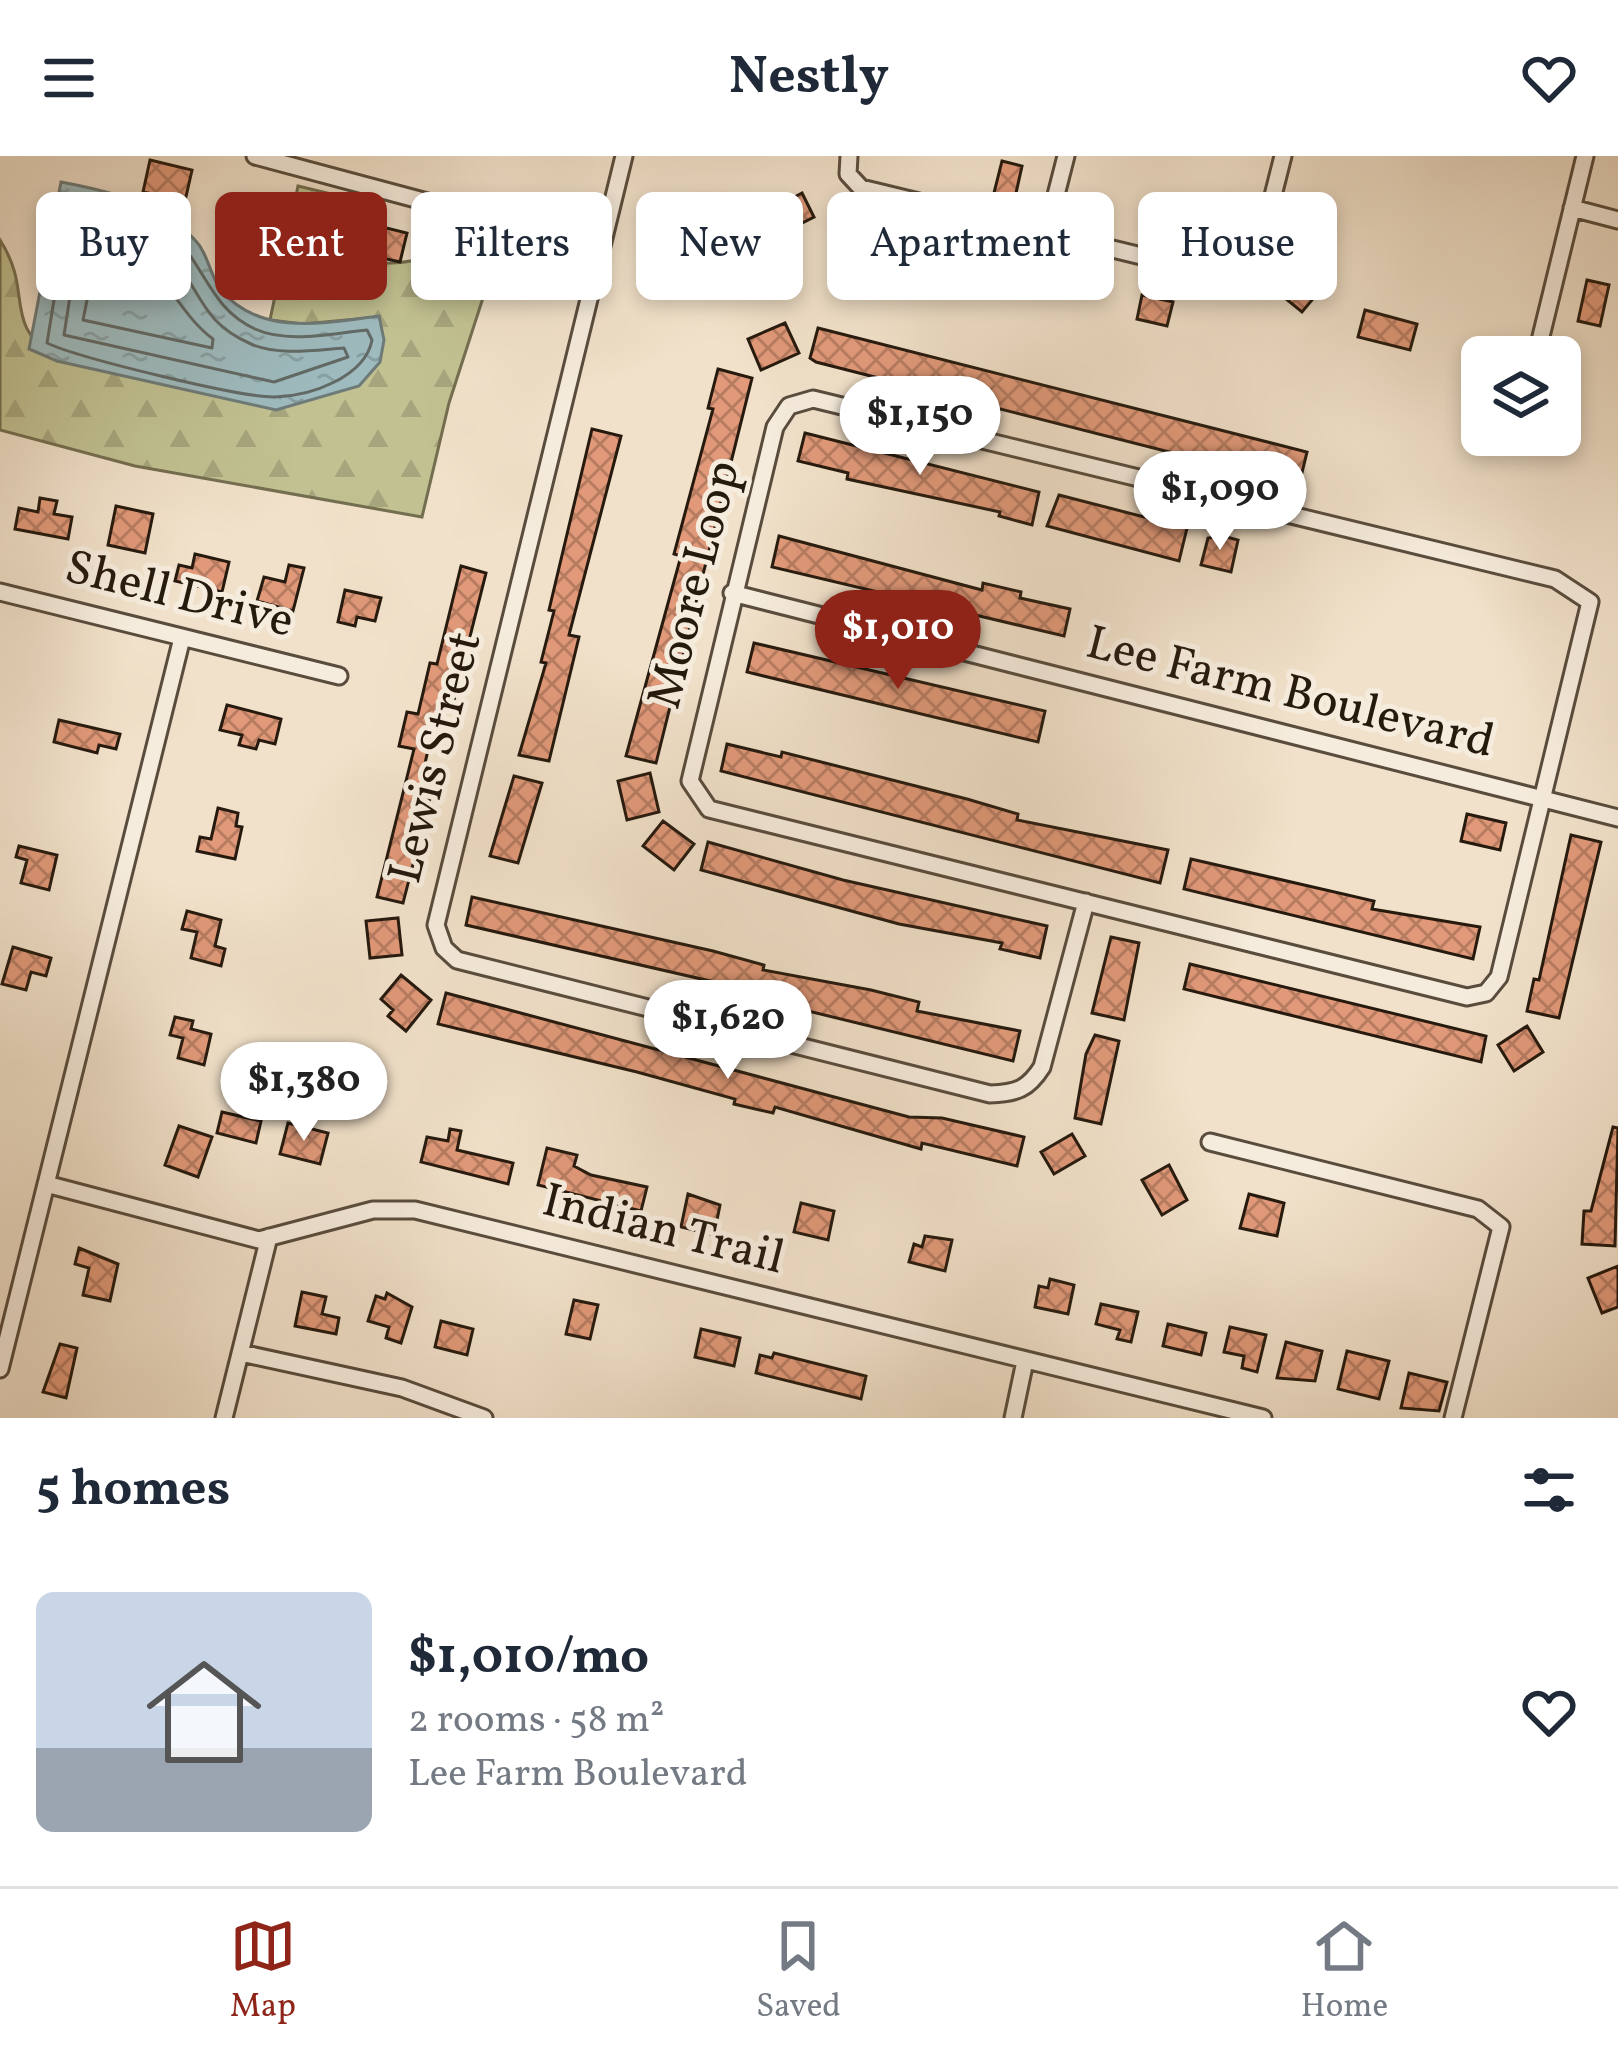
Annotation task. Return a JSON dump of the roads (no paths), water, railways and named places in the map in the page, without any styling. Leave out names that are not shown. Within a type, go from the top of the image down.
[{"type":"street","points":[[255,156],[411,198]]},
{"type":"street","name":"Lewis Street","points":[[624,156],[436,926],[444,947],[457,960],[990,1094],[1014,1093],[1030,1086],[1042,1067],[1086,902]]},
{"type":"street","points":[[849,156],[848,174],[861,188],[877,192]]},
{"type":"street","points":[[1057,192],[1066,156]]},
{"type":"street","points":[[1114,249],[1238,276],[1257,259],[1282,156]]},
{"type":"street","points":[[1541,336],[1586,156]]},
{"type":"street","points":[[1572,208],[1618,220]]},
{"type":"street","name":"Moore Loop","points":[[813,399],[1555,578],[1591,602],[1499,977],[1486,993],[1467,997],[709,809],[690,781],[733,593],[775,427],[790,406],[813,399]]},
{"type":"street","name":"Shell Drive","points":[[0,592],[339,676]]},
{"type":"street","name":"Lee Farm Boulevard","points":[[733,593],[1618,818]]},
{"type":"street","points":[[0,1370],[182,638]]},
{"type":"street","points":[[1210,1142],[1478,1209],[1501,1227],[1453,1418]]},
{"type":"street","name":"Indian Trail","points":[[46,1184],[252,1239],[373,1210],[416,1210],[1263,1418]]},
{"type":"street","points":[[224,1418],[269,1237]]},
{"type":"street","points":[[241,1353],[402,1388],[484,1418]]},
{"type":"street","points":[[1012,1418],[1025,1361]]},
{"type":"water","points":[[61,182],[103,192],[59,192]]},
{"type":"water","points":[[191,237],[215,280],[215,300],[232,300],[274,321],[337,322],[379,316],[384,340],[380,362],[359,386],[276,410],[57,361],[29,349],[38,300],[191,300]]}]
